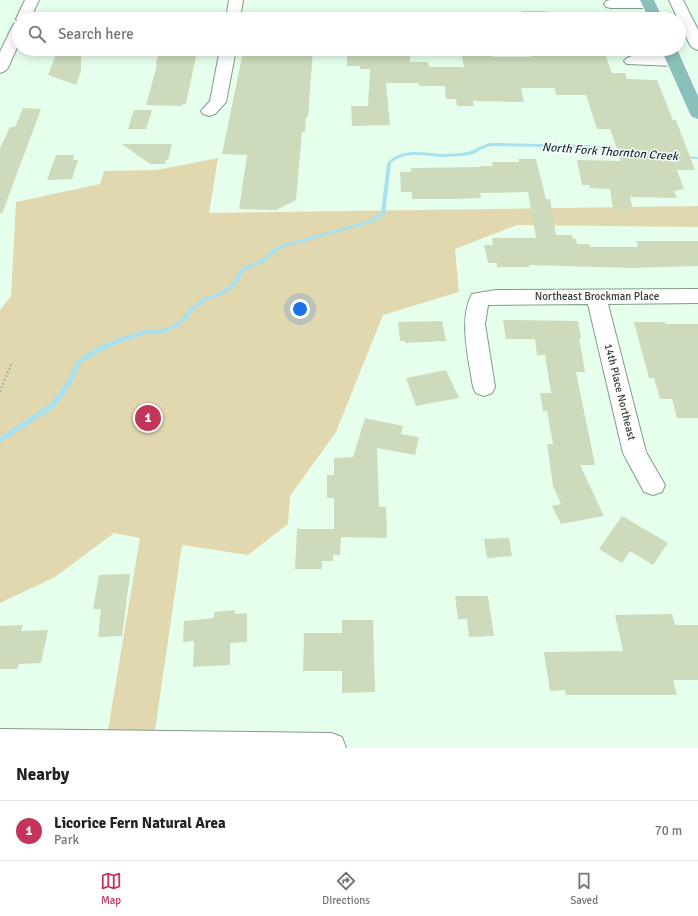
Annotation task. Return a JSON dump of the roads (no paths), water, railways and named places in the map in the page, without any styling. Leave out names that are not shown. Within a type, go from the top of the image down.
[{"type":"main road","points":[[648,2],[653,12]]},
{"type":"main road","points":[[672,56],[698,114]]},
{"type":"street","points":[[26,12],[32,0]]},
{"type":"street","points":[[234,12],[236,0]]},
{"type":"street","points":[[676,0],[682,12]]},
{"type":"street","points":[[611,4],[648,2]]},
{"type":"street","points":[[686,20],[698,45]]},
{"type":"street","points":[[0,68],[12,42]]},
{"type":"street","points":[[209,111],[218,102],[227,56]]},
{"type":"street","points":[[632,61],[665,56]]},
{"type":"street","name":"Northeast Brockman Place","points":[[484,387],[476,324],[479,299],[496,296],[698,296]]},
{"type":"street","name":"14th Place Northeast","points":[[596,296],[635,453],[653,485]]},
{"type":"street","points":[[0,744],[331,748]]},
{"type":"waterway","name":"North Fork Thornton Creek","points":[[0,440],[53,405],[70,381],[79,362],[96,351],[117,341],[149,331],[164,331],[175,326],[205,299],[216,296],[227,290],[237,281],[240,273],[244,269],[262,261],[279,247],[369,222],[383,214],[389,163],[395,158],[402,155],[418,153],[442,155],[466,154],[492,145],[574,146],[600,148],[625,153]]},
{"type":"waterway","name":"North Fork Thornton Creek","points":[[682,157],[698,158]]},
{"type":"place","name":"Licorice Fern Natural Area","points":[[148,418]]}]
